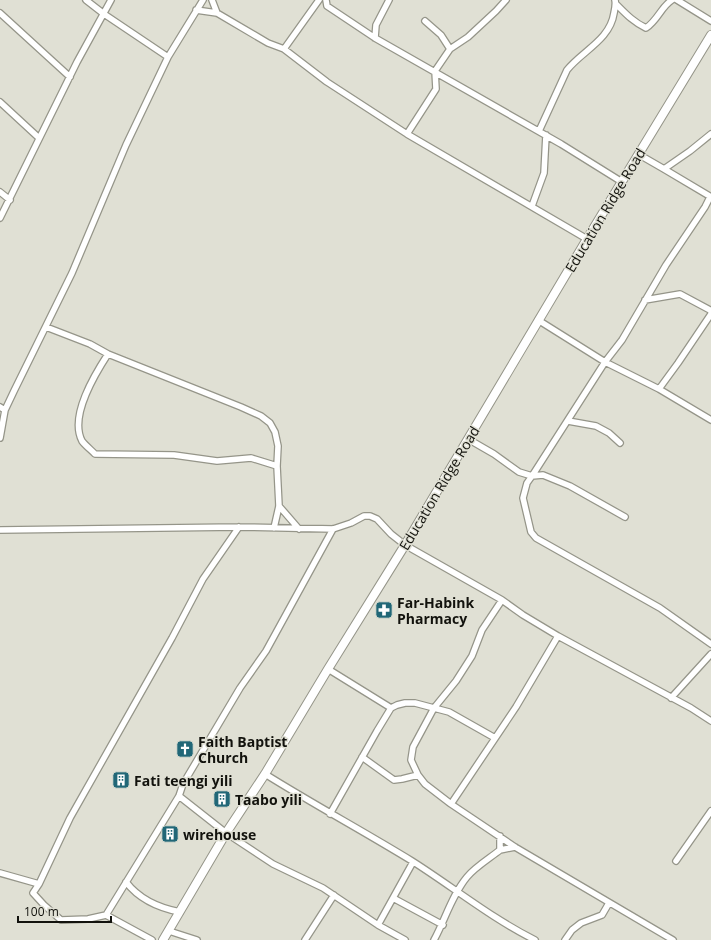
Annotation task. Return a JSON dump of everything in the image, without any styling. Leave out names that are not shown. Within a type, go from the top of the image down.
[{"type":"main road","name":"Education Ridge Road","points":[[163,940],[226,833],[265,774],[405,545],[538,320],[711,35]]},
{"type":"street","points":[[86,0],[104,14],[168,57]]},
{"type":"street","points":[[0,218],[77,62],[112,0]]},
{"type":"street","points":[[0,438],[3,409],[14,391],[46,327],[126,145],[168,57],[203,0]]},
{"type":"street","points":[[212,0],[217,13]]},
{"type":"street","points":[[284,49],[319,0]]},
{"type":"street","points":[[326,0],[328,6],[375,38],[546,135],[622,182]]},
{"type":"street","points":[[375,38],[376,25],[388,0]]},
{"type":"street","points":[[407,134],[436,89],[435,71],[450,48],[468,37],[506,0]]},
{"type":"street","points":[[616,1],[631,19],[638,25],[646,28],[652,23],[667,3],[672,0]]},
{"type":"street","points":[[677,0],[711,21]]},
{"type":"street","points":[[539,131],[567,70],[593,47],[607,32],[614,17],[616,1]]},
{"type":"street","points":[[196,10],[217,13],[268,43],[284,49],[327,82],[407,134],[514,198],[532,206],[587,239]]},
{"type":"street","points":[[0,13],[70,77]]},
{"type":"street","points":[[425,21],[441,35],[450,48]]},
{"type":"street","points":[[0,102],[39,138]]},
{"type":"street","points":[[664,169],[711,134]]},
{"type":"street","points":[[532,206],[544,172],[546,135]]},
{"type":"street","points":[[638,154],[711,197],[666,265],[622,340],[605,362],[527,484],[523,498],[531,532],[536,538],[660,608],[711,644]]},
{"type":"street","points":[[0,192],[10,200]]},
{"type":"street","points":[[645,300],[680,294],[710,310],[711,313],[659,389]]},
{"type":"street","points":[[538,320],[605,362],[659,389],[711,420]]},
{"type":"street","points":[[46,327],[90,344],[108,354],[261,416],[270,423],[275,432],[278,446],[277,466],[279,506],[274,528]]},
{"type":"street","points":[[108,354],[90,384],[80,411],[79,429],[82,441],[95,454],[174,455],[217,462],[251,458],[277,466]]},
{"type":"street","points":[[568,421],[596,426],[609,433],[620,443]]},
{"type":"street","points":[[468,439],[494,454],[518,472],[532,476],[543,475],[570,486],[625,517]]},
{"type":"street","points":[[279,506],[299,529]]},
{"type":"street","points":[[0,530],[239,527],[333,529],[351,523],[364,516],[370,516],[377,519],[391,534],[405,545],[502,600],[558,636],[711,721]]},
{"type":"street","points":[[152,940],[106,915],[88,919],[61,920],[33,893],[39,884],[70,818],[172,638],[203,579],[239,527]]},
{"type":"street","points":[[106,915],[179,796],[183,784],[223,720],[240,688],[266,651],[333,529]]},
{"type":"street","points":[[502,600],[482,630],[472,656],[456,681],[434,708],[413,747],[411,760],[418,775],[425,784],[451,804],[515,847],[673,940]]},
{"type":"street","points":[[451,804],[516,707],[558,636]]},
{"type":"street","points":[[671,698],[711,654]]},
{"type":"street","points":[[328,669],[391,708]]},
{"type":"street","points":[[330,814],[391,708],[405,703],[415,703],[449,712],[495,738]]},
{"type":"street","points":[[362,757],[394,780],[402,780],[418,775]]},
{"type":"street","points":[[265,774],[413,862],[525,938],[535,940]]},
{"type":"street","points":[[179,796],[226,833],[273,864],[334,895],[403,940]]},
{"type":"street","points":[[676,861],[711,811]]},
{"type":"street","points":[[500,836],[500,850]]},
{"type":"street","points":[[434,940],[457,892],[467,877],[500,850],[515,847]]},
{"type":"street","points":[[378,925],[413,862]]},
{"type":"street","points":[[0,872],[39,884]]},
{"type":"street","points":[[126,882],[136,893],[150,902],[164,909],[180,912]]},
{"type":"street","points":[[305,940],[334,895]]},
{"type":"street","points":[[393,898],[442,925]]},
{"type":"street","points":[[565,940],[572,930],[581,923],[602,915],[609,903]]},
{"type":"street","points":[[169,931],[197,940]]},
{"type":"place","name":"Far-Habink Pharmacy","points":[[384,610]]},
{"type":"place","name":"Faith Baptist Church","points":[[185,749]]},
{"type":"place","name":"Fati teengi yili","points":[[121,780]]},
{"type":"place","name":"Taabo yili","points":[[222,799]]},
{"type":"place","name":"wirehouse","points":[[170,834]]}]
